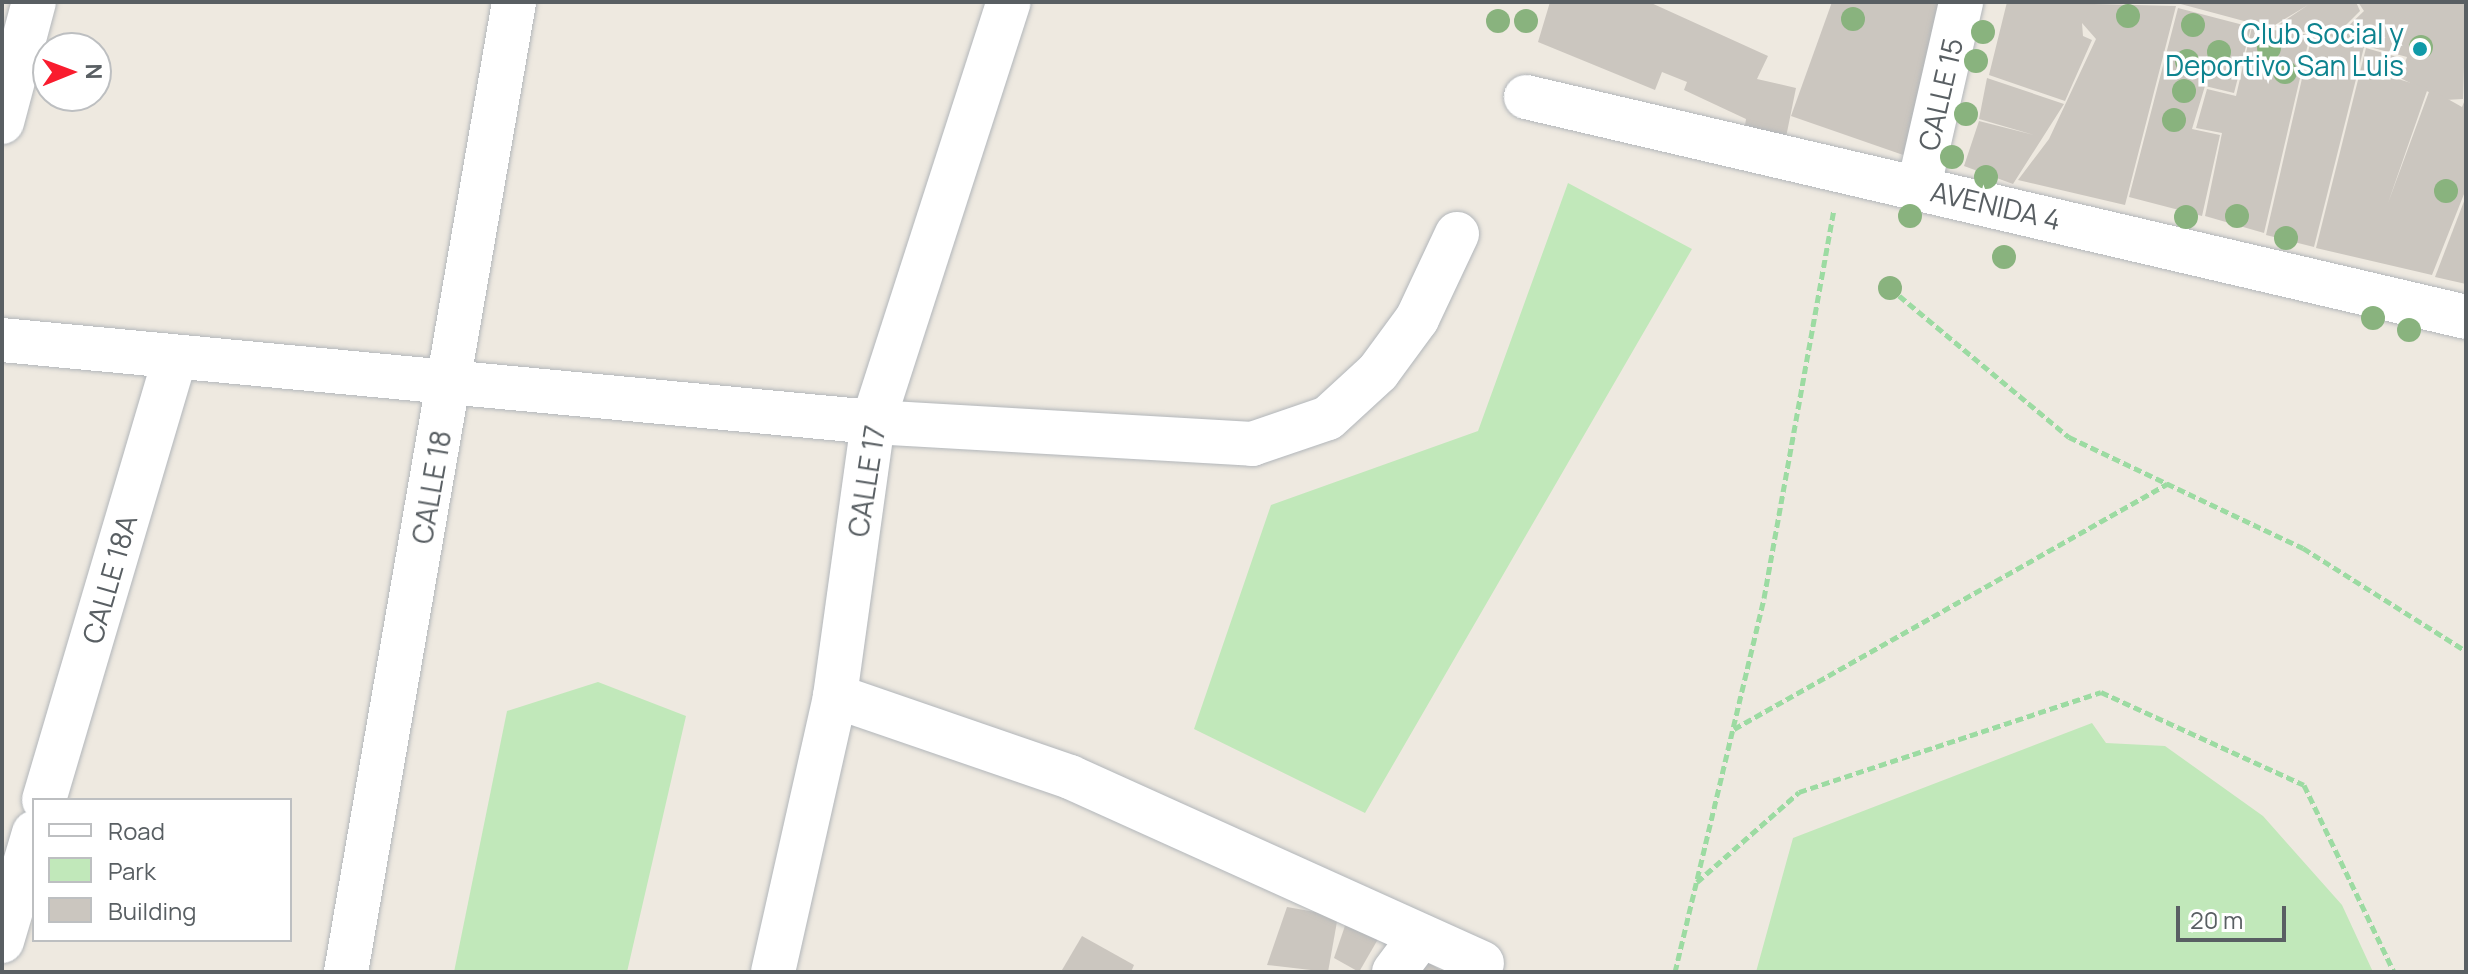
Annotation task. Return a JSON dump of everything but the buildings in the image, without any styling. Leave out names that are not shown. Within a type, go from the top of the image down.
[{"type":"street","points":[[2,122],[34,2]]},
{"type":"street","name":"CALLE 18","points":[[346,972],[514,2]]},
{"type":"street","name":"CALLE 17","points":[[773,972],[835,696],[873,422],[1009,2]]},
{"type":"street","name":"CALLE 15","points":[[1919,186],[1961,2]]},
{"type":"street","name":"AVENIDA 4","points":[[1526,97],[1842,167],[2466,317]]},
{"type":"street","points":[[2,340],[449,385],[873,422],[1252,444],[1328,418],[1378,372],[1417,319],[1457,234]]},
{"type":"street","name":"CALLE 18A","points":[[45,798],[175,357]]},
{"type":"street","points":[[835,696],[1070,777],[1482,963]]},
{"type":"street","points":[[2,941],[32,840]]},
{"type":"street","points":[[1394,972],[1421,936]]},
{"type":"path","points":[[1675,972],[1764,598],[1842,167]]},
{"type":"path","points":[[1890,288],[2069,437],[2303,548],[2466,651]]},
{"type":"path","points":[[1733,729],[2168,484]]},
{"type":"path","points":[[1697,882],[1799,792],[2101,692],[2304,785],[2394,972]]},
{"type":"green space","points":[[1568,183],[1692,249],[1365,813],[1194,729],[1271,505],[1478,431]]},
{"type":"green space","points":[[598,682],[686,716],[627,972],[454,972],[507,711]]},
{"type":"green space","points":[[2092,723],[2106,743],[2165,746],[2263,816],[2342,905],[2373,972],[1756,972],[1793,838]]},
{"type":"place","name":"Club Social y Deportivo San Luis","points":[[2420,49]]}]
